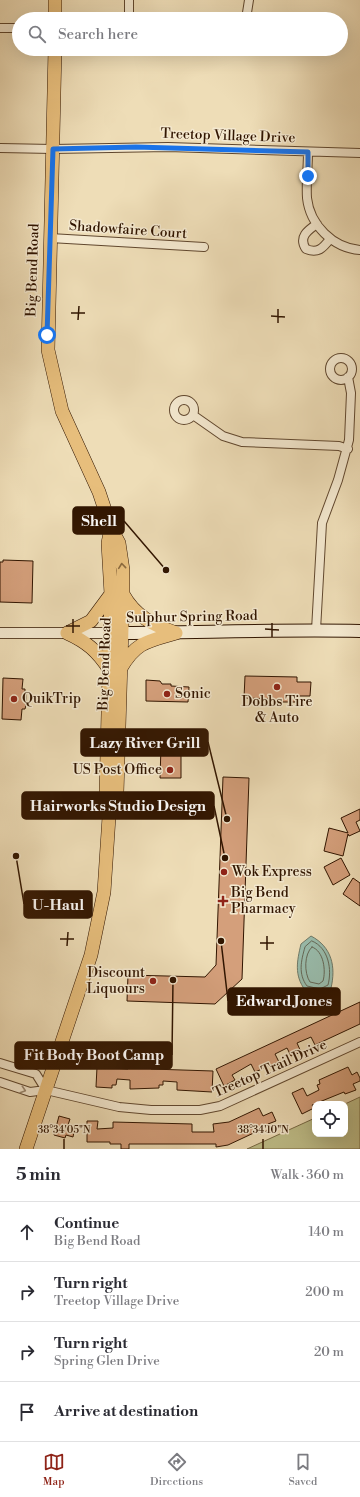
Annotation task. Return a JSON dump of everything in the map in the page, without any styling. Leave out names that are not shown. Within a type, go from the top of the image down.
[{"type":"main road","points":[[55,0],[55,12]]},
{"type":"main road","name":"Big Bend Road","points":[[26,1149],[91,954],[104,892],[110,802],[106,793],[115,669],[117,594],[122,570],[119,543],[111,528],[99,492],[62,411],[50,366],[47,335],[55,56]]},
{"type":"main road","points":[[67,633],[91,620],[117,594],[137,614],[157,626],[176,633]]},
{"type":"main road","name":"Sulphur Spring Road","points":[[116,633],[316,630],[360,631]]},
{"type":"main road","points":[[67,633],[90,645],[115,669],[134,649],[146,642],[176,633]]},
{"type":"street","points":[[129,0],[129,12]]},
{"type":"street","points":[[247,12],[249,0]]},
{"type":"street","points":[[0,28],[12,28]]},
{"type":"street","name":"Treetop Village Drive","points":[[0,148],[53,149],[136,147],[360,153]]},
{"type":"street","points":[[308,152],[307,198],[311,214],[317,224],[330,238],[343,246],[360,250]]},
{"type":"street","points":[[317,224],[302,238],[306,249],[317,251],[323,248],[330,238]]},
{"type":"street","name":"Shadowfaire Court","points":[[50,238],[204,248]]},
{"type":"street","points":[[316,630],[322,523],[348,448],[351,393],[348,377]]},
{"type":"street","points":[[193,415],[223,436],[242,442],[338,446],[348,448]]},
{"type":"street","name":"Sulphur Spring Road","points":[[0,634],[116,633]]},
{"type":"street","name":"Treetop Trail Drive","points":[[0,1082],[30,1092],[46,1090],[119,1107],[151,1110],[211,1109],[360,1042]]},
{"type":"street","points":[[0,1063],[36,1074],[46,1090]]},
{"type":"green space","points":[[360,1097],[360,1149],[247,1149],[312,1119],[312,1137],[348,1137],[348,1103]]},
{"type":"water","points":[[311,936],[324,946],[331,958],[333,973],[331,988],[320,993],[305,990],[299,979],[297,968],[301,944]]},
{"type":"building","points":[[3,560],[33,561],[32,603],[0,602],[0,562],[3,562]]},
{"type":"building","points":[[245,676],[297,677],[297,682],[311,682],[310,696],[298,696],[297,702],[274,702],[274,699],[244,698]]},
{"type":"building","name":"QuikTrip","points":[[3,678],[23,679],[22,689],[25,689],[26,693],[26,705],[25,709],[22,709],[21,720],[2,719]]},
{"type":"building","name":"Sonic","points":[[146,680],[160,681],[162,684],[171,684],[171,686],[189,687],[188,702],[146,701]]},
{"type":"building","points":[[165,737],[175,737],[175,748],[181,748],[181,778],[160,778],[161,747],[164,747]]},
{"type":"building","points":[[223,777],[249,778],[242,979],[215,1004],[127,1001],[128,975],[205,977],[216,965]]},
{"type":"building","points":[[360,809],[360,820],[356,822],[360,831],[349,836],[348,834],[343,856],[324,851],[329,828],[348,833],[341,818]]},
{"type":"building","points":[[341,858],[350,875],[333,885],[324,867]]},
{"type":"building","points":[[353,878],[360,883],[360,906],[343,894]]},
{"type":"building","points":[[360,1002],[360,1024],[315,1045],[311,1037],[297,1043],[301,1052],[291,1056],[287,1048],[275,1054],[279,1062],[255,1072],[251,1064],[232,1075],[235,1080],[224,1086],[216,1069]]},
{"type":"building","points":[[105,1062],[112,1063],[112,1068],[128,1069],[129,1063],[151,1064],[151,1069],[213,1071],[212,1092],[177,1090],[177,1082],[163,1081],[163,1085],[159,1085],[159,1088],[130,1089],[130,1080],[117,1079],[116,1085],[112,1085],[112,1088],[96,1087],[97,1067],[105,1067]]},
{"type":"building","points":[[348,1067],[352,1075],[357,1072],[360,1078],[360,1081],[353,1084],[356,1090],[345,1094],[344,1092],[322,1101],[312,1101],[312,1109],[302,1114],[292,1093],[303,1088],[307,1096],[319,1090],[317,1085],[320,1084],[319,1080]]},
{"type":"building","points":[[259,1108],[263,1116],[272,1112],[276,1121],[268,1124],[271,1129],[260,1134],[258,1131],[228,1145],[216,1147],[216,1144],[129,1144],[129,1149],[121,1149],[121,1144],[110,1144],[110,1142],[87,1142],[87,1121],[98,1121],[97,1129],[113,1128],[113,1122],[192,1124],[192,1132],[214,1132],[213,1124],[229,1122]]},
{"type":"building","points":[[59,1116],[70,1119],[68,1125],[75,1127],[73,1137],[66,1135],[65,1138],[54,1135]]},
{"type":"place","name":"Shell","points":[[166,570]]},
{"type":"place","name":"Dobbs Tire & Auto","points":[[277,687]]},
{"type":"place","name":"Sonic","points":[[167,694]]},
{"type":"place","name":"QuikTrip","points":[[14,699]]},
{"type":"place","name":"US Post Office","points":[[170,770]]},
{"type":"place","name":"Lazy River Grill","points":[[227,819]]},
{"type":"place","name":"U-Haul","points":[[16,856]]},
{"type":"place","name":"Hairworks Studio Design","points":[[225,858]]},
{"type":"place","name":"Wok Express","points":[[224,872]]},
{"type":"place","name":"Big Bend Pharmacy","points":[[223,901]]},
{"type":"place","name":"Edward Jones","points":[[221,941]]},
{"type":"place","name":"Fit Body Boot Camp","points":[[173,980]]},
{"type":"place","name":"Discount Liquours","points":[[153,981]]},
{"type":"route","points":[[47,335],[53,149],[168,147],[308,152],[308,176]]}]
